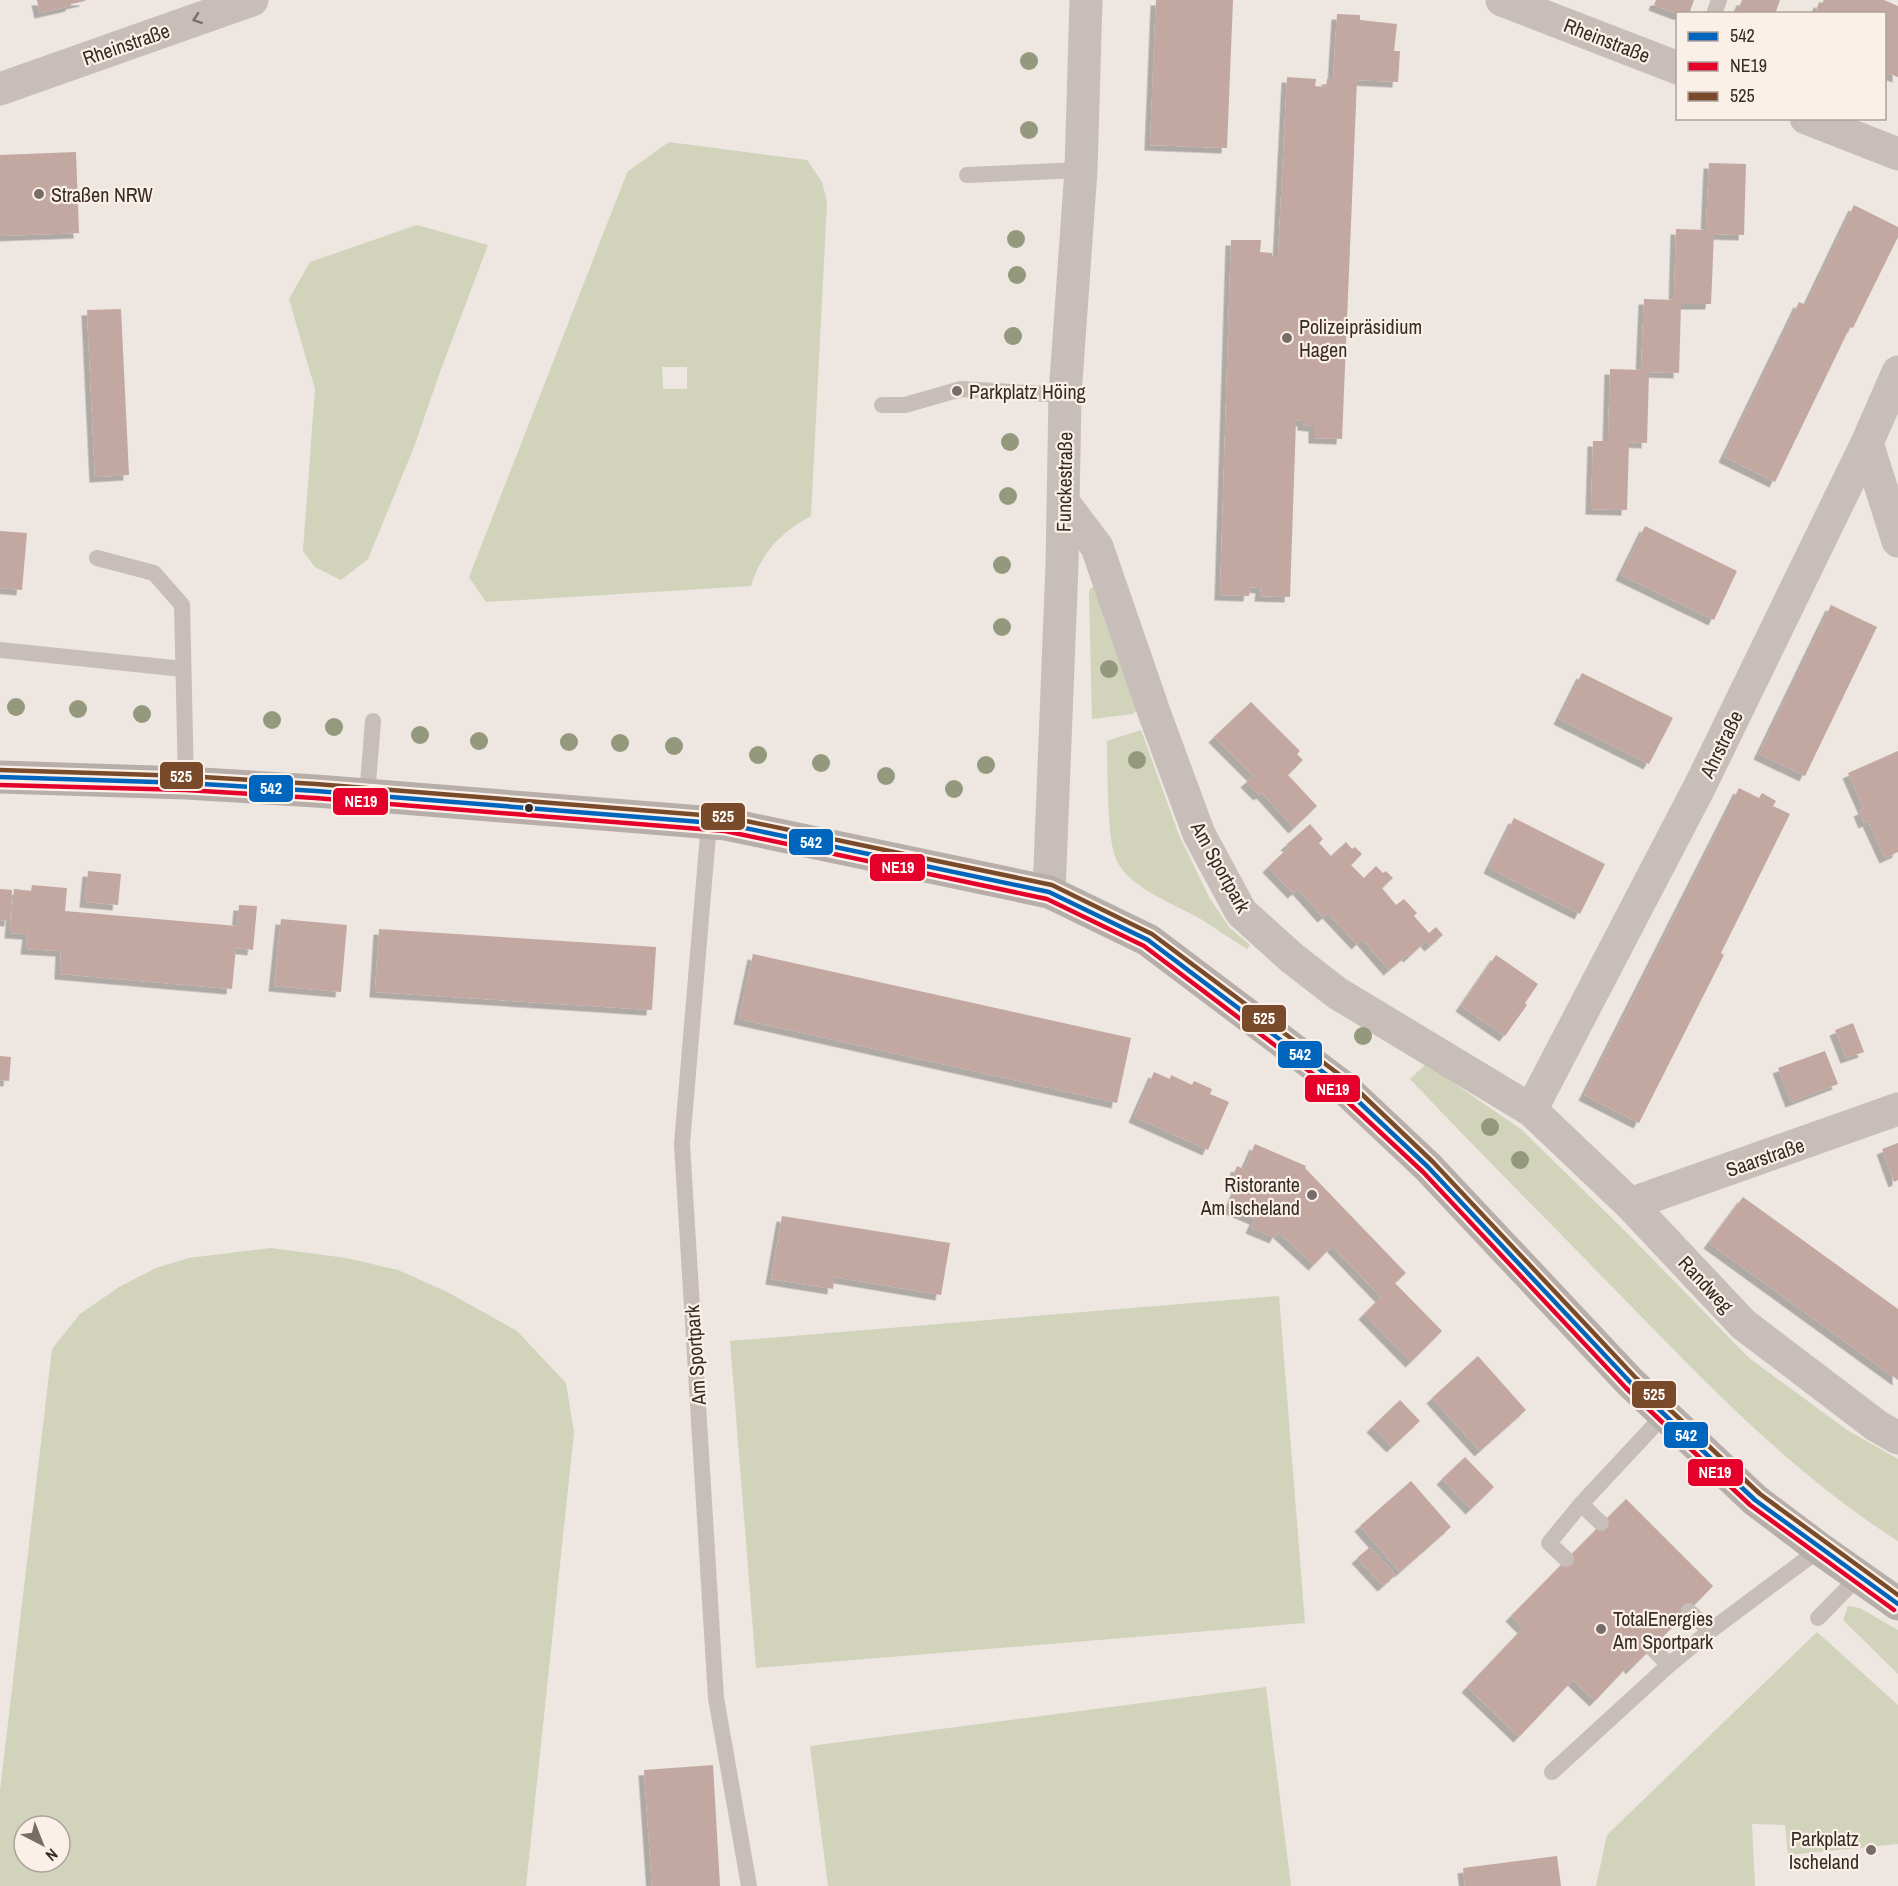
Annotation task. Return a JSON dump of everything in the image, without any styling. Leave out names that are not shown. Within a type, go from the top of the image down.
[{"type":"main road","points":[[0,777],[186,783],[316,791],[726,824],[1049,892],[1148,940],[1343,1087],[1428,1167],[1632,1383],[1755,1500],[1898,1604]]},
{"type":"street","name":"Rheinstraße","points":[[0,89],[252,0]]},
{"type":"street","name":"Funckestraße","points":[[1049,892],[1062,566],[1065,395],[1080,170],[1086,0]]},
{"type":"street","name":"Rheinstraße","points":[[1502,0],[1676,68]]},
{"type":"street","points":[[1811,120],[1898,154]]},
{"type":"street","name":"Ahrstraße","points":[[1531,1110],[1700,786],[1867,443],[1898,372]]},
{"type":"street","points":[[1867,443],[1898,541]]},
{"type":"street","name":"Am Sportpark","points":[[1063,502],[1097,547],[1199,834],[1241,912],[1292,958],[1337,993],[1531,1110]]},
{"type":"street","name":"Saarstraße","points":[[1630,1204],[1898,1108]]},
{"type":"street","name":"Randweg","points":[[1531,1110],[1630,1204],[1743,1324],[1877,1426],[1898,1438]]},
{"type":"lane","points":[[967,175],[1080,170]]},
{"type":"lane","points":[[882,405],[905,405],[961,388],[1065,395]]},
{"type":"lane","points":[[97,558],[154,573],[182,605],[186,783]]},
{"type":"lane","points":[[0,650],[183,669]]},
{"type":"lane","points":[[367,796],[373,721]]},
{"type":"lane","name":"Am Sportpark","points":[[709,823],[682,1144],[716,1698],[749,1886]]},
{"type":"lane","points":[[1566,1559],[1549,1543],[1581,1504],[1665,1414]]},
{"type":"lane","points":[[1581,1504],[1601,1523]]},
{"type":"lane","points":[[1552,1772],[1669,1665],[1710,1631],[1820,1549]]},
{"type":"lane","points":[[1818,1618],[1858,1576]]},
{"type":"lane","points":[[1689,1611],[1710,1631]]},
{"type":"lane","points":[[1652,1648],[1669,1665]]},
{"type":"green space","points":[[669,142],[807,160],[822,182],[827,202],[811,516],[781,536],[760,563],[751,586],[486,602],[469,577],[627,172]],"holes":[[[662,367],[687,367],[687,389],[663,389]]]},
{"type":"green space","points":[[417,225],[488,245],[414,447],[368,559],[341,580],[315,567],[303,551],[315,389],[289,299],[310,262]]},
{"type":"green space","points":[[1096,585],[1139,708],[1133,714],[1092,719],[1089,593],[1090,589]]},
{"type":"green space","points":[[1141,730],[1179,835],[1209,897],[1229,927],[1250,945],[1247,949],[1204,921],[1144,889],[1124,871],[1117,861],[1113,851],[1109,821],[1107,741]]},
{"type":"green space","points":[[1425,1065],[1522,1130],[1749,1358],[1847,1430],[1898,1459],[1898,1541],[1825,1489],[1790,1460],[1692,1368],[1410,1079]]},
{"type":"green space","points":[[271,1248],[346,1258],[398,1270],[447,1292],[517,1331],[566,1383],[574,1432],[526,1886],[0,1886],[0,1791],[52,1349],[80,1314],[119,1287],[156,1268],[189,1258]]},
{"type":"green space","points":[[1279,1296],[1305,1623],[756,1668],[730,1341]]},
{"type":"green space","points":[[1848,1606],[1860,1608],[1898,1630],[1898,1674],[1843,1620]]},
{"type":"green space","points":[[1817,1632],[1898,1705],[1898,1844],[1788,1855],[1785,1825],[1752,1824],[1755,1886],[1596,1886],[1607,1835]]},
{"type":"green space","points":[[1266,1687],[1291,1886],[828,1886],[810,1746]]},
{"type":"building","points":[[37,0],[85,0],[85,1],[40,13]]},
{"type":"building","points":[[1156,0],[1233,0],[1227,148],[1150,145]]},
{"type":"building","points":[[1656,0],[1694,0],[1690,12],[1676,13],[1654,5]]},
{"type":"building","points":[[1742,0],[1780,0],[1776,12],[1737,12]]},
{"type":"building","points":[[1824,0],[1884,0],[1898,6],[1898,77],[1886,73],[1886,12],[1816,12],[1819,2],[1822,3]]},
{"type":"building","name":"Polizeipräsidium Hagen","points":[[1337,14],[1360,15],[1360,20],[1397,24],[1394,51],[1400,51],[1398,82],[1357,80],[1342,439],[1314,438],[1314,426],[1303,425],[1303,421],[1296,420],[1290,597],[1260,596],[1261,588],[1250,587],[1249,596],[1220,595],[1231,240],[1261,240],[1260,252],[1278,256],[1287,77],[1316,79],[1315,86],[1326,87],[1327,79],[1333,79]]},
{"type":"building","name":"Straßen NRW","points":[[76,152],[79,233],[0,236],[0,155]]},
{"type":"building","points":[[1709,163],[1746,164],[1744,235],[1714,234],[1711,304],[1681,304],[1679,373],[1649,372],[1647,443],[1629,442],[1627,510],[1591,509],[1593,441],[1608,441],[1610,369],[1641,370],[1644,299],[1674,300],[1676,229],[1706,230]]},
{"type":"building","points":[[1854,205],[1898,227],[1898,237],[1853,328],[1850,327],[1775,482],[1724,457],[1799,302],[1806,305]]},
{"type":"building","points":[[121,309],[129,475],[95,477],[87,310]]},
{"type":"building","points":[[1645,526],[1737,571],[1714,620],[1621,575]]},
{"type":"building","points":[[0,531],[27,533],[22,590],[0,588]]},
{"type":"building","points":[[1831,605],[1877,627],[1805,776],[1759,754]]},
{"type":"building","points":[[1582,673],[1673,718],[1649,764],[1559,719]]},
{"type":"building","points":[[1251,702],[1300,751],[1297,754],[1303,760],[1288,775],[1317,806],[1294,828],[1262,793],[1259,795],[1246,782],[1253,776],[1214,737]]},
{"type":"building","points":[[1898,751],[1898,852],[1885,858],[1868,821],[1864,823],[1859,811],[1864,809],[1848,773]]},
{"type":"building","points":[[1739,788],[1759,798],[1762,793],[1776,801],[1773,806],[1790,814],[1721,953],[1724,955],[1639,1123],[1584,1095]]},
{"type":"building","points":[[1514,818],[1605,864],[1580,914],[1489,868]]},
{"type":"building","points":[[1310,824],[1323,839],[1319,843],[1331,856],[1346,842],[1352,849],[1355,847],[1362,854],[1351,865],[1364,878],[1376,866],[1383,873],[1386,871],[1393,878],[1382,888],[1396,905],[1404,899],[1417,913],[1414,916],[1429,933],[1436,927],[1443,935],[1430,946],[1426,941],[1409,957],[1407,955],[1389,970],[1362,939],[1357,944],[1328,913],[1323,917],[1298,889],[1293,893],[1268,867],[1289,847],[1286,845]]},
{"type":"building","points":[[88,871],[121,874],[118,905],[85,902]]},
{"type":"building","points":[[32,885],[67,888],[65,911],[237,926],[239,905],[257,906],[253,950],[236,948],[232,989],[60,974],[61,951],[26,949],[28,934],[10,933],[14,889],[31,891]]},
{"type":"building","points":[[0,889],[12,890],[10,921],[0,920]]},
{"type":"building","points":[[281,919],[347,925],[341,992],[274,986]]},
{"type":"building","points":[[379,929],[656,947],[652,1010],[375,992]]},
{"type":"building","points":[[753,954],[1131,1038],[1117,1103],[739,1019]]},
{"type":"building","points":[[1496,955],[1538,984],[1525,1003],[1527,1005],[1505,1036],[1461,1006]]},
{"type":"building","points":[[1853,1023],[1864,1052],[1846,1058],[1835,1030]]},
{"type":"building","points":[[1825,1051],[1838,1084],[1791,1102],[1778,1068]]},
{"type":"building","points":[[0,1056],[11,1057],[9,1081],[0,1080]]},
{"type":"building","points":[[1154,1072],[1170,1079],[1171,1075],[1192,1085],[1194,1081],[1212,1089],[1210,1094],[1229,1102],[1208,1150],[1134,1117]]},
{"type":"building","points":[[1898,1143],[1898,1180],[1894,1182],[1882,1149]]},
{"type":"building","points":[[1255,1144],[1306,1166],[1305,1168],[1406,1273],[1395,1283],[1442,1331],[1411,1362],[1364,1314],[1381,1297],[1332,1246],[1314,1265],[1278,1232],[1275,1238],[1251,1228],[1255,1219],[1229,1208],[1238,1185],[1230,1182],[1237,1166],[1244,1169]]},
{"type":"building","points":[[1743,1197],[1898,1309],[1898,1380],[1709,1243]]},
{"type":"building","points":[[782,1216],[950,1243],[941,1295],[834,1277],[833,1289],[771,1279]]},
{"type":"building","points":[[1478,1356],[1526,1410],[1480,1451],[1432,1398]]},
{"type":"building","points":[[1400,1400],[1420,1421],[1392,1447],[1372,1427]]},
{"type":"building","points":[[1465,1457],[1494,1487],[1471,1509],[1442,1479]]},
{"type":"building","points":[[1411,1481],[1451,1527],[1400,1572],[1360,1526]]},
{"type":"building","points":[[1626,1499],[1713,1586],[1631,1669],[1629,1665],[1595,1701],[1573,1680],[1519,1737],[1467,1687],[1523,1628],[1511,1616]]},
{"type":"building","points":[[1370,1547],[1396,1575],[1383,1586],[1357,1558]]},
{"type":"building","points":[[713,1765],[720,1886],[652,1886],[644,1770]]},
{"type":"building","points":[[1557,1856],[1561,1886],[1465,1886],[1463,1868]]},
{"type":"transit line","name":"525","points":[[0,770],[186,776],[316,784],[727,817],[1052,885],[1152,934],[1348,1081],[1433,1162],[1636,1378],[1760,1494],[1898,1595]]},
{"type":"transit line","name":"542","points":[[0,777],[186,783],[316,791],[726,824],[1049,892],[1148,940],[1343,1087],[1428,1167],[1631,1383],[1755,1500],[1898,1604]]},
{"type":"transit line","name":"NE19","points":[[0,785],[186,790],[315,798],[725,831],[1047,899],[1144,946],[1338,1093],[1423,1172],[1626,1388],[1750,1505],[1894,1610]]},
{"type":"place","name":"Straßen NRW","points":[[39,194]]},
{"type":"place","name":"Polizeipräsidium Hagen","points":[[1287,338]]},
{"type":"place","name":"Parkplatz Höing","points":[[957,391]]},
{"type":"place","name":"Ristorante Am Ischeland","points":[[1312,1195]]},
{"type":"place","name":"TotalEnergies Am Sportpark","points":[[1601,1629]]},
{"type":"place","name":"Parkplatz Ischeland","points":[[1871,1850]]}]
